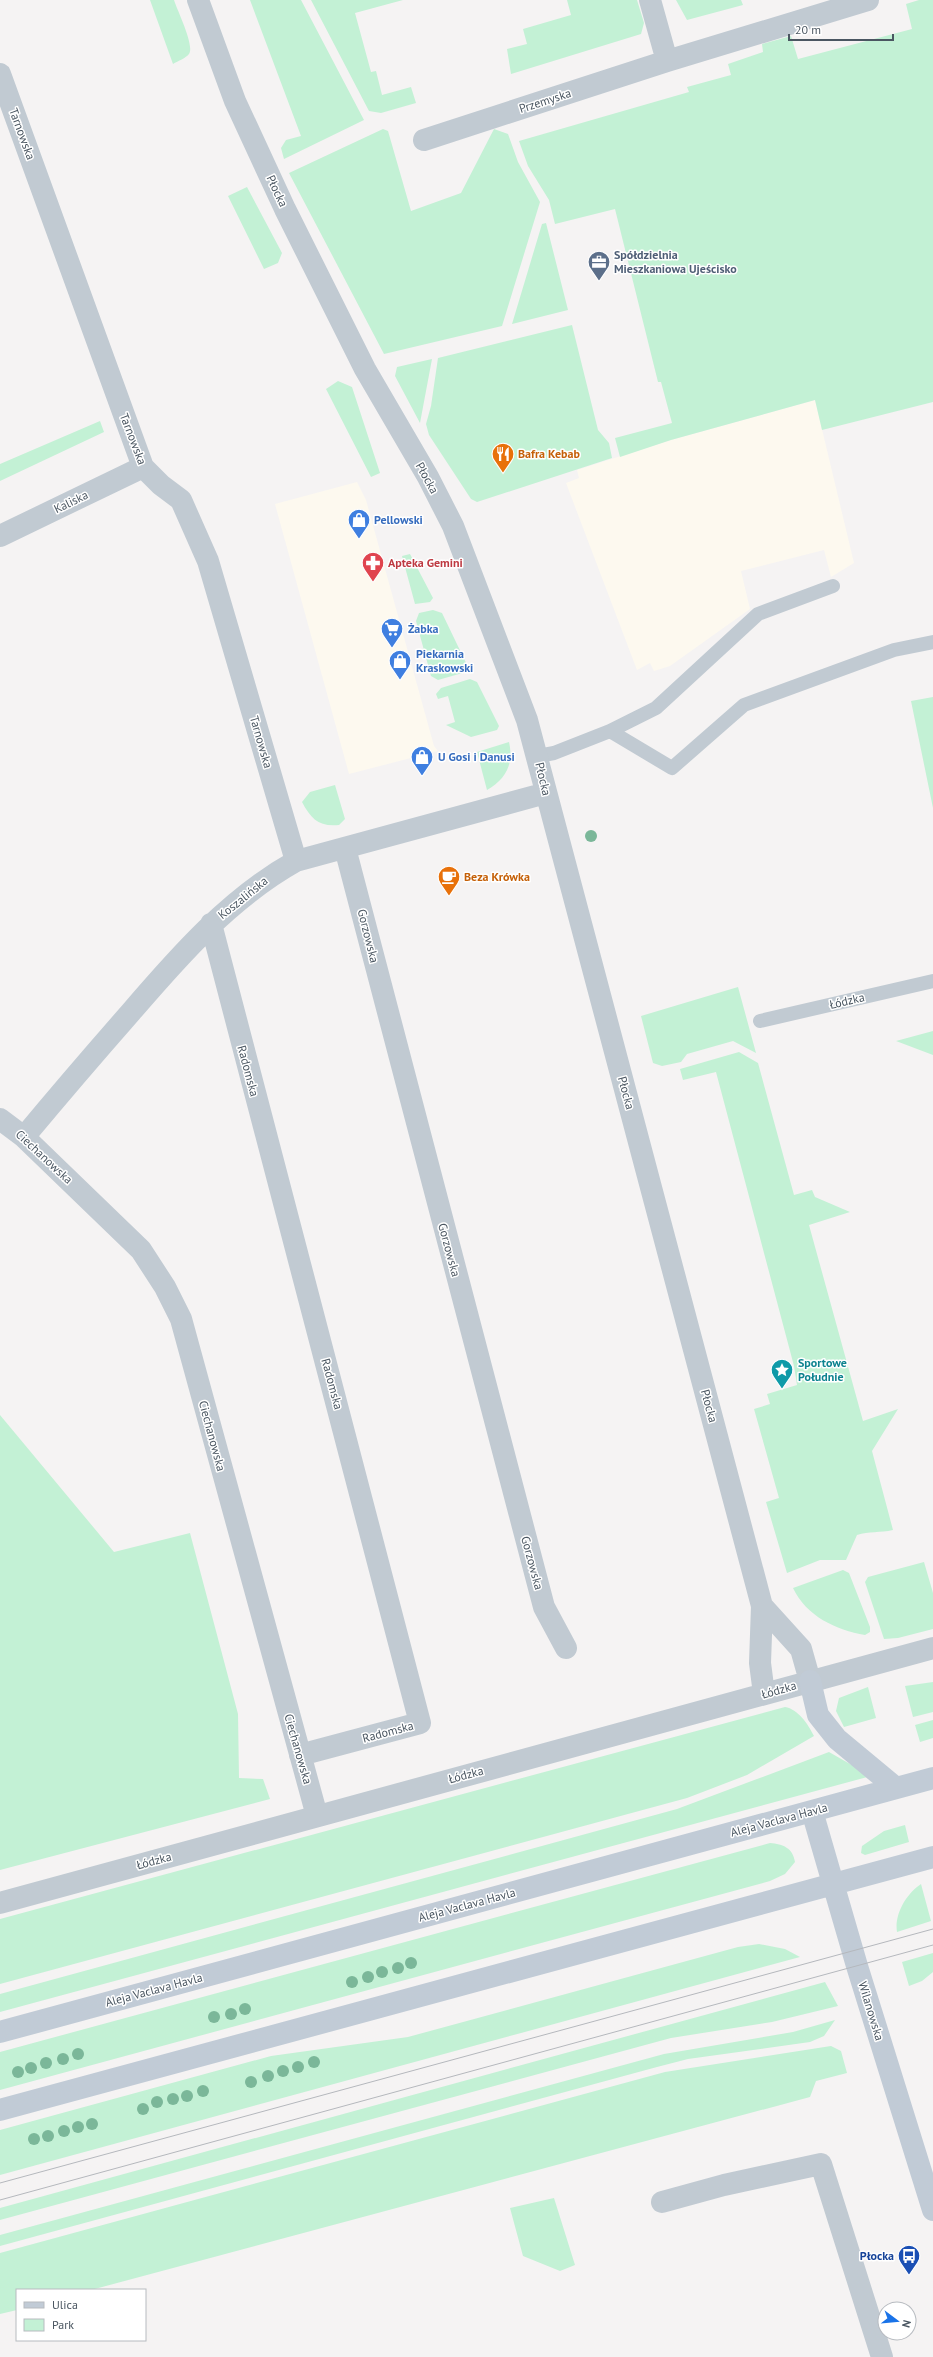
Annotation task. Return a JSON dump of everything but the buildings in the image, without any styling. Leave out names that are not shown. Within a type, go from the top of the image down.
[{"type":"main road","points":[[810,1681],[818,1715],[837,1739],[896,1788]]},
{"type":"main road","name":"Aleja Vaclava Havla","points":[[0,2032],[933,1778]]},
{"type":"main road","name":"Wilanowska","points":[[812,1811],[857,1966],[933,2210]]},
{"type":"main road","points":[[0,2110],[933,1857]]},
{"type":"street","name":"Płocka","points":[[198,0],[235,100],[285,209],[365,369],[428,477],[453,526],[519,696],[538,756],[546,793],[762,1606],[760,1663],[764,1694]]},
{"type":"street","points":[[650,0],[667,61]]},
{"type":"street","name":"Przemyska","points":[[424,140],[667,61],[868,0]]},
{"type":"street","name":"Tarnowska","points":[[0,74],[143,467],[161,485],[181,500],[208,561],[296,861]]},
{"type":"street","name":"Kaliska","points":[[0,536],[143,467]]},
{"type":"street","name":"Koszalińska","points":[[24,1137],[177,960],[211,924],[270,876],[296,861],[546,793]]},
{"type":"street","name":"Gorzowska","points":[[345,848],[544,1607],[566,1648]]},
{"type":"street","name":"Radomska","points":[[211,924],[420,1723],[300,1755]]},
{"type":"street","name":"Ciechanowska","points":[[0,1119],[24,1137],[141,1250],[165,1287],[181,1319],[317,1816]]},
{"type":"street","name":"Płocka","points":[[762,1606],[800,1649],[810,1681]]},
{"type":"street","name":"Łódzka","points":[[0,1903],[933,1648]]},
{"type":"street","points":[[662,2202],[724,2185],[821,2164],[882,2357]]},
{"type":"lane","points":[[538,756],[554,752],[610,731],[656,708],[758,614],[833,586]]},
{"type":"lane","points":[[610,731],[672,768],[744,705],[894,650],[933,642]]},
{"type":"lane","name":"Łódzka","points":[[760,1020],[933,981]]},
{"type":"shaded area","points":[[815,400],[854,563],[831,577],[824,550],[741,571],[750,609],[670,666],[654,671],[650,663],[637,670],[566,483],[579,478],[577,470],[671,440]]},
{"type":"shaded area","points":[[357,482],[366,500],[434,746],[438,751],[349,774],[275,504]]},
{"type":"green space","points":[[150,0],[174,0],[188,36],[190,44],[189,54],[173,64]]},
{"type":"green space","points":[[250,0],[301,0],[364,120],[284,159],[281,148],[286,140],[301,136]]},
{"type":"green space","points":[[311,0],[403,0],[355,13],[371,72],[376,71],[382,95],[411,87],[416,103],[381,113],[369,111]]},
{"type":"green space","points":[[567,0],[637,0],[644,23],[641,34],[511,74],[507,49],[527,44],[523,29],[571,15]]},
{"type":"green space","points":[[676,0],[741,0],[743,5],[687,20]]},
{"type":"green space","points":[[919,0],[933,0],[933,402],[822,430],[815,400],[671,440],[620,457],[615,438],[672,423],[661,382],[658,382],[615,209],[555,224],[549,200],[528,166],[519,141],[689,92],[687,87],[731,75],[728,64],[763,52],[762,44],[791,36],[798,59],[912,29],[906,4]]},
{"type":"green space","points":[[383,129],[388,131],[411,211],[461,193],[494,129],[508,134],[518,162],[540,202],[502,326],[384,354],[289,173]]},
{"type":"green space","points":[[247,187],[282,253],[278,263],[264,269],[228,196]]},
{"type":"green space","points":[[546,223],[568,310],[512,324],[542,224]]},
{"type":"green space","points":[[572,325],[598,430],[609,443],[612,458],[477,502],[471,499],[429,435],[426,424],[431,406],[438,358]]},
{"type":"green space","points":[[432,359],[420,423],[395,376],[397,367]]},
{"type":"green space","points":[[338,381],[352,387],[380,473],[371,477],[326,389]]},
{"type":"green space","points":[[100,421],[104,432],[0,481],[0,464]]},
{"type":"green space","points":[[410,554],[433,598],[430,602],[415,604],[402,556]]},
{"type":"green space","points":[[433,610],[442,613],[468,667],[466,672],[438,680],[431,676],[416,621],[419,613]]},
{"type":"green space","points":[[470,679],[477,682],[499,726],[497,730],[471,737],[446,725],[455,722],[448,696],[438,699],[436,694],[441,688]]},
{"type":"green space","points":[[933,697],[933,808],[911,701]]},
{"type":"green space","points":[[509,742],[510,757],[507,770],[504,776],[494,786],[487,790],[477,752]]},
{"type":"green space","points":[[335,785],[345,819],[339,825],[326,825],[316,821],[302,802],[310,792]]},
{"type":"green space","points":[[738,987],[756,1053],[733,1041],[687,1054],[681,1062],[662,1066],[653,1063],[641,1016]]},
{"type":"green space","points":[[933,1031],[933,1055],[896,1041]]},
{"type":"green space","points":[[739,1052],[758,1063],[794,1195],[812,1190],[815,1197],[850,1212],[809,1225],[863,1421],[898,1409],[872,1451],[893,1530],[857,1535],[846,1560],[820,1560],[787,1573],[766,1502],[779,1498],[754,1409],[770,1404],[767,1394],[797,1385],[794,1366],[716,1072],[683,1080],[680,1069]]},
{"type":"green space","points":[[0,1415],[114,1552],[190,1533],[238,1714],[239,1778],[263,1779],[270,1799],[0,1870]]},
{"type":"green space","points":[[924,1562],[933,1593],[933,1629],[898,1638],[884,1639],[865,1582],[868,1577]]},
{"type":"green space","points":[[843,1570],[849,1573],[870,1627],[870,1632],[865,1635],[854,1633],[823,1620],[806,1606],[793,1588]]},
{"type":"green space","points":[[933,1682],[933,1712],[913,1717],[905,1686]]},
{"type":"green space","points":[[868,1687],[876,1718],[844,1727],[836,1711],[839,1698]]},
{"type":"green space","points":[[785,1707],[790,1708],[806,1722],[814,1736],[747,1775],[687,1798],[0,1984],[0,1919]]},
{"type":"green space","points":[[933,1720],[933,1738],[920,1742],[915,1725]]},
{"type":"green space","points":[[829,1752],[871,1776],[0,2012],[0,1994],[677,1809]]},
{"type":"green space","points":[[905,1825],[909,1842],[865,1855],[861,1853],[862,1846],[884,1831]]},
{"type":"green space","points":[[770,1843],[779,1844],[790,1850],[795,1862],[785,1874],[770,1881],[0,2090],[0,2052]]},
{"type":"green space","points":[[921,1884],[931,1921],[897,1932],[898,1918],[906,1898]]},
{"type":"green space","points":[[759,1944],[785,1949],[800,1957],[0,2175],[0,2130],[271,2056],[408,2037],[738,1947]]},
{"type":"green space","points":[[933,1953],[933,1972],[922,1981],[909,1986],[902,1962]]},
{"type":"green space","points":[[825,1982],[838,2006],[772,2022],[671,2038],[0,2220],[0,2208]]},
{"type":"green space","points":[[835,2020],[824,2036],[810,2042],[688,2059],[0,2246],[0,2235],[664,2054],[793,2032]]},
{"type":"green space","points":[[831,2046],[841,2051],[847,2073],[816,2081],[810,2097],[95,2289],[16,2289],[16,2310],[0,2314],[0,2253],[665,2072]]},
{"type":"green space","points":[[554,2198],[575,2265],[560,2271],[523,2256],[510,2208]]},
{"type":"tram line","points":[[0,2183],[933,1929]]},
{"type":"tram line","points":[[0,2200],[933,1945]]},
{"type":"place","name":"Spółdzielnia Mieszkaniowa Ujeścisko","points":[[599,282]]},
{"type":"place","name":"Bafra Kebab","points":[[503,474]]},
{"type":"place","name":"Pellowski","points":[[359,540]]},
{"type":"place","name":"Apteka Gemini","points":[[373,582]]},
{"type":"place","name":"Żabka","points":[[392,648]]},
{"type":"place","name":"Piekarnia Kraskowski","points":[[400,680]]},
{"type":"place","name":"U Gosi i Danusi","points":[[422,776]]},
{"type":"place","name":"Beza Krówka","points":[[449,896]]},
{"type":"place","name":"Sportowe Południe","points":[[782,1390]]},
{"type":"place","name":"Płocka","points":[[909,2276]]}]
